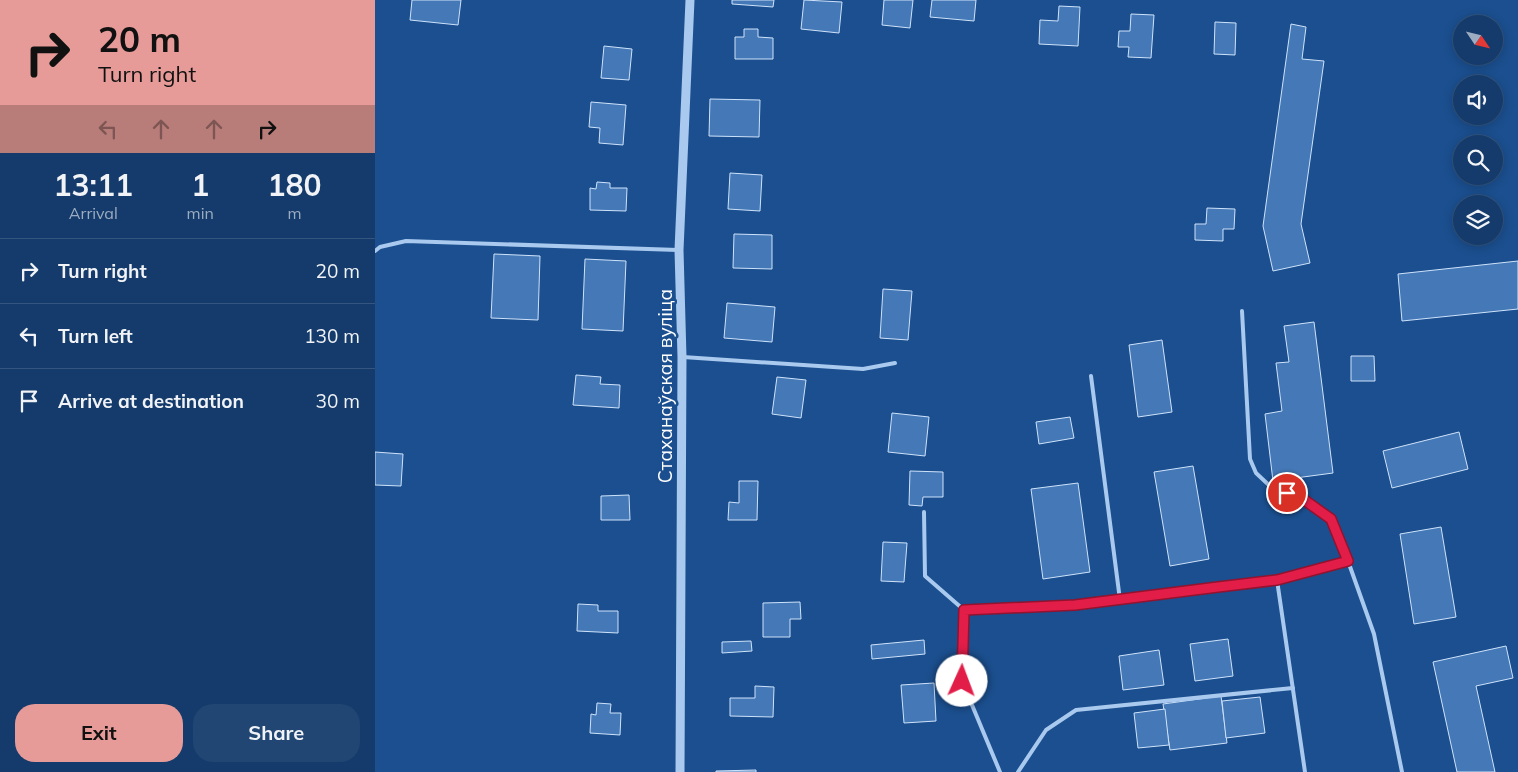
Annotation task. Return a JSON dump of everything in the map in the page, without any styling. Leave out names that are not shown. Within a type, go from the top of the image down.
[{"type":"street","name":"Стаханаўская вуліца","points":[[680,772],[682,357],[679,250],[690,0]]},
{"type":"lane","points":[[375,251],[380,247],[406,241],[679,250]]},
{"type":"lane","points":[[1242,311],[1250,459],[1256,473],[1271,487],[1303,499],[1331,519],[1374,634],[1402,772]]},
{"type":"lane","points":[[682,357],[863,369],[895,364]]},
{"type":"lane","points":[[1091,376],[1120,600]]},
{"type":"lane","points":[[924,512],[925,576],[964,610],[1075,605],[1277,580],[1348,561]]},
{"type":"lane","points":[[1277,580],[1305,772]]},
{"type":"lane","points":[[964,610],[962,681],[1000,772]]},
{"type":"lane","points":[[1018,772],[1046,730],[1076,710],[1293,688]]},
{"type":"building","points":[[412,0],[461,0],[458,25],[410,20]]},
{"type":"building","points":[[732,0],[774,0],[773,7],[732,4]]},
{"type":"building","points":[[804,0],[842,2],[839,33],[801,29]]},
{"type":"building","points":[[884,0],[913,0],[910,28],[882,25]]},
{"type":"building","points":[[932,0],[976,0],[974,21],[930,17]]},
{"type":"building","points":[[1059,6],[1080,7],[1078,46],[1039,44],[1040,20],[1058,21]]},
{"type":"building","points":[[1131,14],[1154,15],[1151,58],[1128,57],[1129,47],[1118,47],[1119,31],[1130,31]]},
{"type":"building","points":[[1215,22],[1236,23],[1235,55],[1214,54]]},
{"type":"building","points":[[1291,24],[1306,27],[1302,59],[1324,61],[1301,224],[1310,263],[1273,271],[1263,226]]},
{"type":"building","points":[[744,29],[758,29],[758,37],[773,38],[773,59],[735,59],[735,37],[744,37]]},
{"type":"building","points":[[604,46],[632,49],[629,80],[601,78]]},
{"type":"building","points":[[710,99],[760,100],[759,137],[709,136]]},
{"type":"building","points":[[591,102],[626,105],[623,145],[599,143],[600,128],[589,127]]},
{"type":"building","points":[[730,173],[762,175],[760,211],[728,209]]},
{"type":"building","points":[[597,182],[610,183],[610,188],[627,188],[626,211],[590,210],[590,188],[596,189]]},
{"type":"building","points":[[1207,208],[1235,209],[1234,229],[1223,229],[1223,241],[1195,240],[1195,224],[1206,224]]},
{"type":"building","points":[[734,234],[772,235],[772,269],[733,268]]},
{"type":"building","points":[[494,254],[540,256],[538,320],[491,318]]},
{"type":"building","points":[[585,259],[626,261],[623,331],[582,329]]},
{"type":"building","points":[[1518,261],[1518,309],[1402,321],[1398,274]]},
{"type":"building","points":[[883,289],[912,291],[908,340],[880,338]]},
{"type":"building","points":[[727,303],[775,307],[772,342],[724,338]]},
{"type":"building","points":[[1314,322],[1333,473],[1273,481],[1265,414],[1282,411],[1276,363],[1289,362],[1284,326]]},
{"type":"building","points":[[1162,340],[1172,412],[1138,417],[1129,345]]},
{"type":"building","points":[[1351,356],[1374,356],[1375,381],[1351,381]]},
{"type":"building","points":[[576,375],[601,377],[600,384],[620,385],[619,408],[573,405]]},
{"type":"building","points":[[777,377],[806,380],[801,418],[772,414]]},
{"type":"building","points":[[892,413],[929,417],[925,456],[888,452]]},
{"type":"building","points":[[1070,417],[1074,438],[1039,444],[1036,422]]},
{"type":"building","points":[[1459,432],[1468,469],[1392,488],[1383,451]]},
{"type":"building","points":[[375,452],[403,454],[401,486],[375,485]]},
{"type":"building","points":[[1193,466],[1209,559],[1170,566],[1154,472]]},
{"type":"building","points":[[910,471],[943,472],[943,497],[923,497],[922,506],[909,505]]},
{"type":"building","points":[[739,481],[758,481],[757,520],[728,520],[729,502],[739,503]]},
{"type":"building","points":[[1078,483],[1090,572],[1043,579],[1031,489]]},
{"type":"building","points":[[629,495],[630,520],[601,520],[601,496]]},
{"type":"building","points":[[1441,527],[1456,617],[1414,624],[1400,534]]},
{"type":"building","points":[[883,542],[907,543],[904,582],[881,581]]},
{"type":"building","points":[[800,602],[801,619],[790,619],[790,637],[763,637],[763,603]]},
{"type":"building","points":[[578,604],[598,605],[598,611],[618,611],[618,633],[577,631]]},
{"type":"building","points":[[1228,639],[1233,676],[1195,681],[1190,644]]},
{"type":"building","points":[[924,640],[925,654],[872,659],[871,645]]},
{"type":"building","points":[[751,641],[752,651],[722,653],[722,642]]},
{"type":"building","points":[[1506,646],[1513,678],[1476,686],[1495,772],[1457,772],[1433,662]]},
{"type":"building","points":[[1159,650],[1164,685],[1123,690],[1119,656]]},
{"type":"building","points":[[934,683],[936,721],[904,723],[901,685]]},
{"type":"building","points":[[755,686],[774,687],[773,717],[730,716],[730,698],[755,698]]},
{"type":"building","points":[[1221,696],[1227,743],[1170,750],[1163,704]]},
{"type":"building","points":[[1260,697],[1265,733],[1226,738],[1222,701]]},
{"type":"building","points":[[597,703],[611,704],[610,713],[621,713],[620,735],[590,733],[591,714],[596,715]]},
{"type":"building","points":[[1165,709],[1169,745],[1138,748],[1134,713]]},
{"type":"building","points":[[756,770],[756,772],[716,772],[716,771]]},
{"type":"route","points":[[962,681],[964,610],[1075,605],[1277,580],[1348,561],[1331,519],[1303,499],[1287,493]]}]
